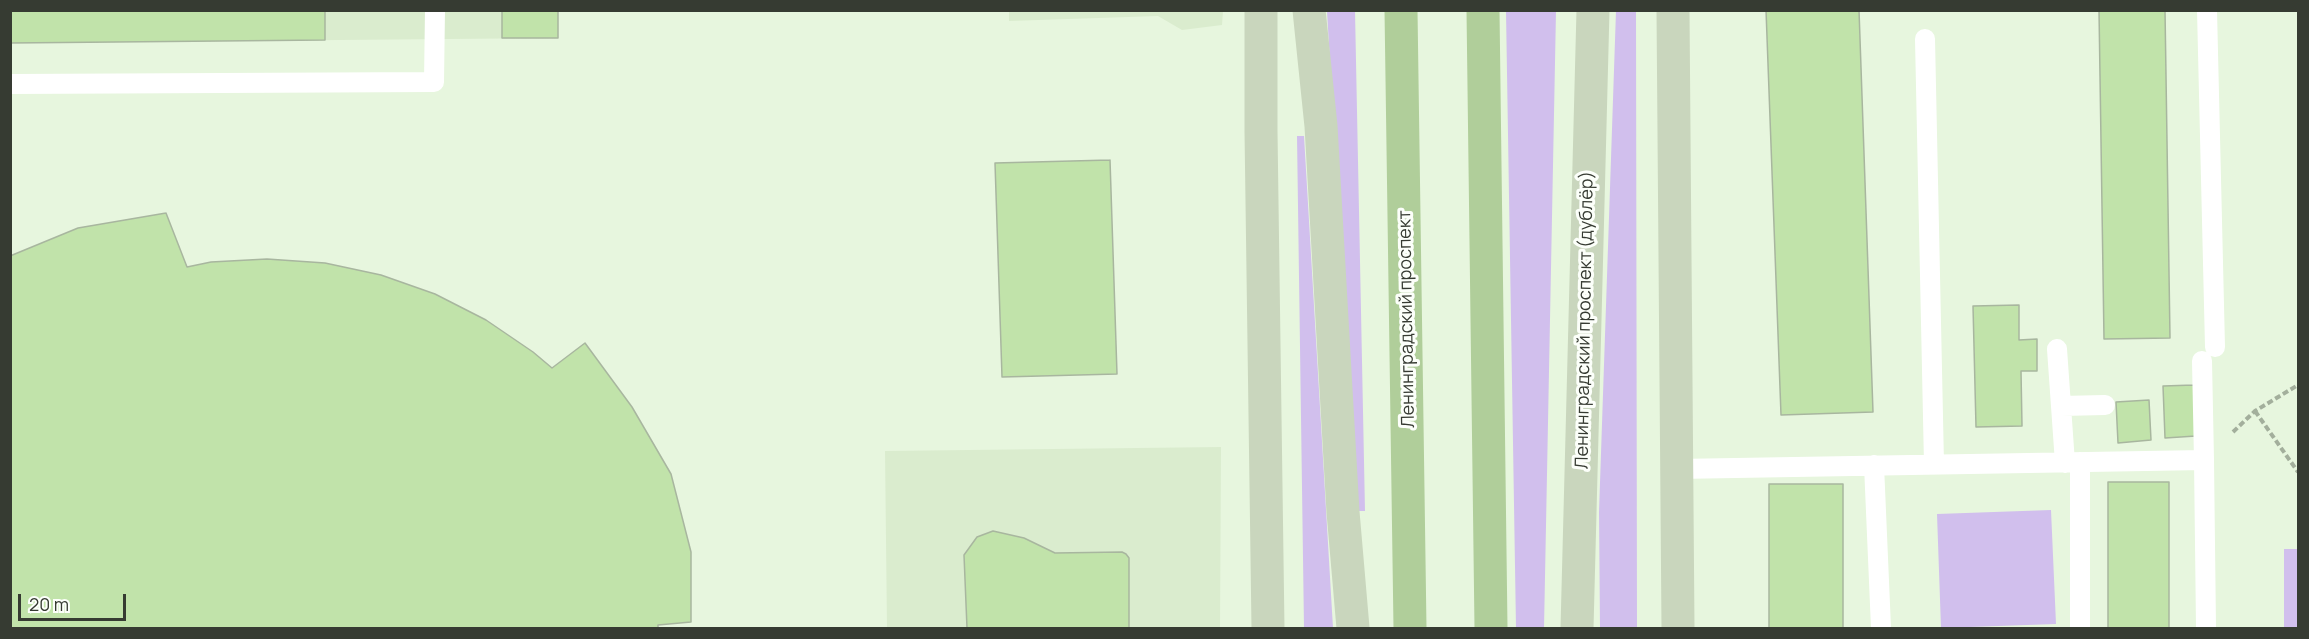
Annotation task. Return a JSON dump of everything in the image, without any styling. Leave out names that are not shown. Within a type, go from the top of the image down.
[{"type":"main road","points":[[1261,10],[1268,628]]},
{"type":"main road","points":[[1309,10],[1321,126],[1342,501],[1353,628]]},
{"type":"main road","name":"Ленинградский проспект","points":[[1401,10],[1410,628]]},
{"type":"main road","points":[[1483,10],[1491,628]]},
{"type":"main road","name":"Ленинградский проспект (дублёр)","points":[[1577,628],[1593,10]]},
{"type":"main road","points":[[1673,10],[1678,628]]},
{"type":"lane","points":[[10,84],[434,82],[435,10]]},
{"type":"lane","points":[[2206,628],[2204,460],[2209,354],[2207,10]]},
{"type":"lane","points":[[1925,39],[1934,464]]},
{"type":"lane","points":[[2057,349],[2061,406],[2072,462],[2080,628]]},
{"type":"lane","points":[[2061,406],[2105,405]]},
{"type":"lane","points":[[1677,469],[2204,460]]},
{"type":"lane","points":[[1874,465],[1881,628]]},
{"type":"path","points":[[2204,460],[2255,411],[2298,385]]},
{"type":"path","points":[[2255,411],[2298,472]]},
{"type":"shaded area","points":[[1223,10],[1222,25],[1182,30],[1158,16],[1009,21],[1009,11]]},
{"type":"shaded area","points":[[10,11],[558,11],[558,38],[11,43]]},
{"type":"shaded area","points":[[1327,11],[1355,11],[1365,511],[1356,511]]},
{"type":"shaded area","points":[[1506,11],[1556,11],[1544,628],[1516,628]]},
{"type":"shaded area","points":[[1616,11],[1636,11],[1637,628],[1600,628],[1599,512]]},
{"type":"shaded area","points":[[1297,136],[1304,136],[1333,628],[1304,628]]},
{"type":"shaded area","points":[[1221,447],[1220,628],[887,628],[885,451]]},
{"type":"shaded area","points":[[2051,510],[2056,624],[1941,628],[1937,514]]},
{"type":"shaded area","points":[[2284,549],[2298,549],[2298,628],[2284,628]]},
{"type":"building","points":[[10,10],[325,10],[325,40],[10,43]]},
{"type":"building","points":[[502,10],[558,10],[558,38],[502,38]]},
{"type":"building","points":[[1766,10],[1859,10],[1873,412],[1781,415]]},
{"type":"building","points":[[2099,10],[2165,10],[2170,338],[2104,339]]},
{"type":"building","points":[[1110,160],[1117,374],[1002,377],[995,163]]},
{"type":"building","points":[[166,213],[187,267],[211,262],[267,259],[325,263],[381,275],[435,294],[486,320],[552,368],[585,343],[632,407],[671,474],[691,552],[691,622],[658,625],[658,628],[10,628],[10,256],[78,228]]},
{"type":"building","points":[[2019,305],[2019,340],[2037,339],[2037,371],[2021,371],[2022,426],[1976,427],[1973,306]]},
{"type":"building","points":[[2194,385],[2196,436],[2165,438],[2163,386]]},
{"type":"building","points":[[2149,400],[2151,440],[2118,443],[2116,402]]},
{"type":"building","points":[[2108,482],[2169,482],[2169,628],[2108,628]]},
{"type":"building","points":[[1769,484],[1843,484],[1843,628],[1769,628]]},
{"type":"building","points":[[993,531],[1024,538],[1055,553],[1122,552],[1126,554],[1129,558],[1129,628],[967,628],[964,555],[977,537]]}]
